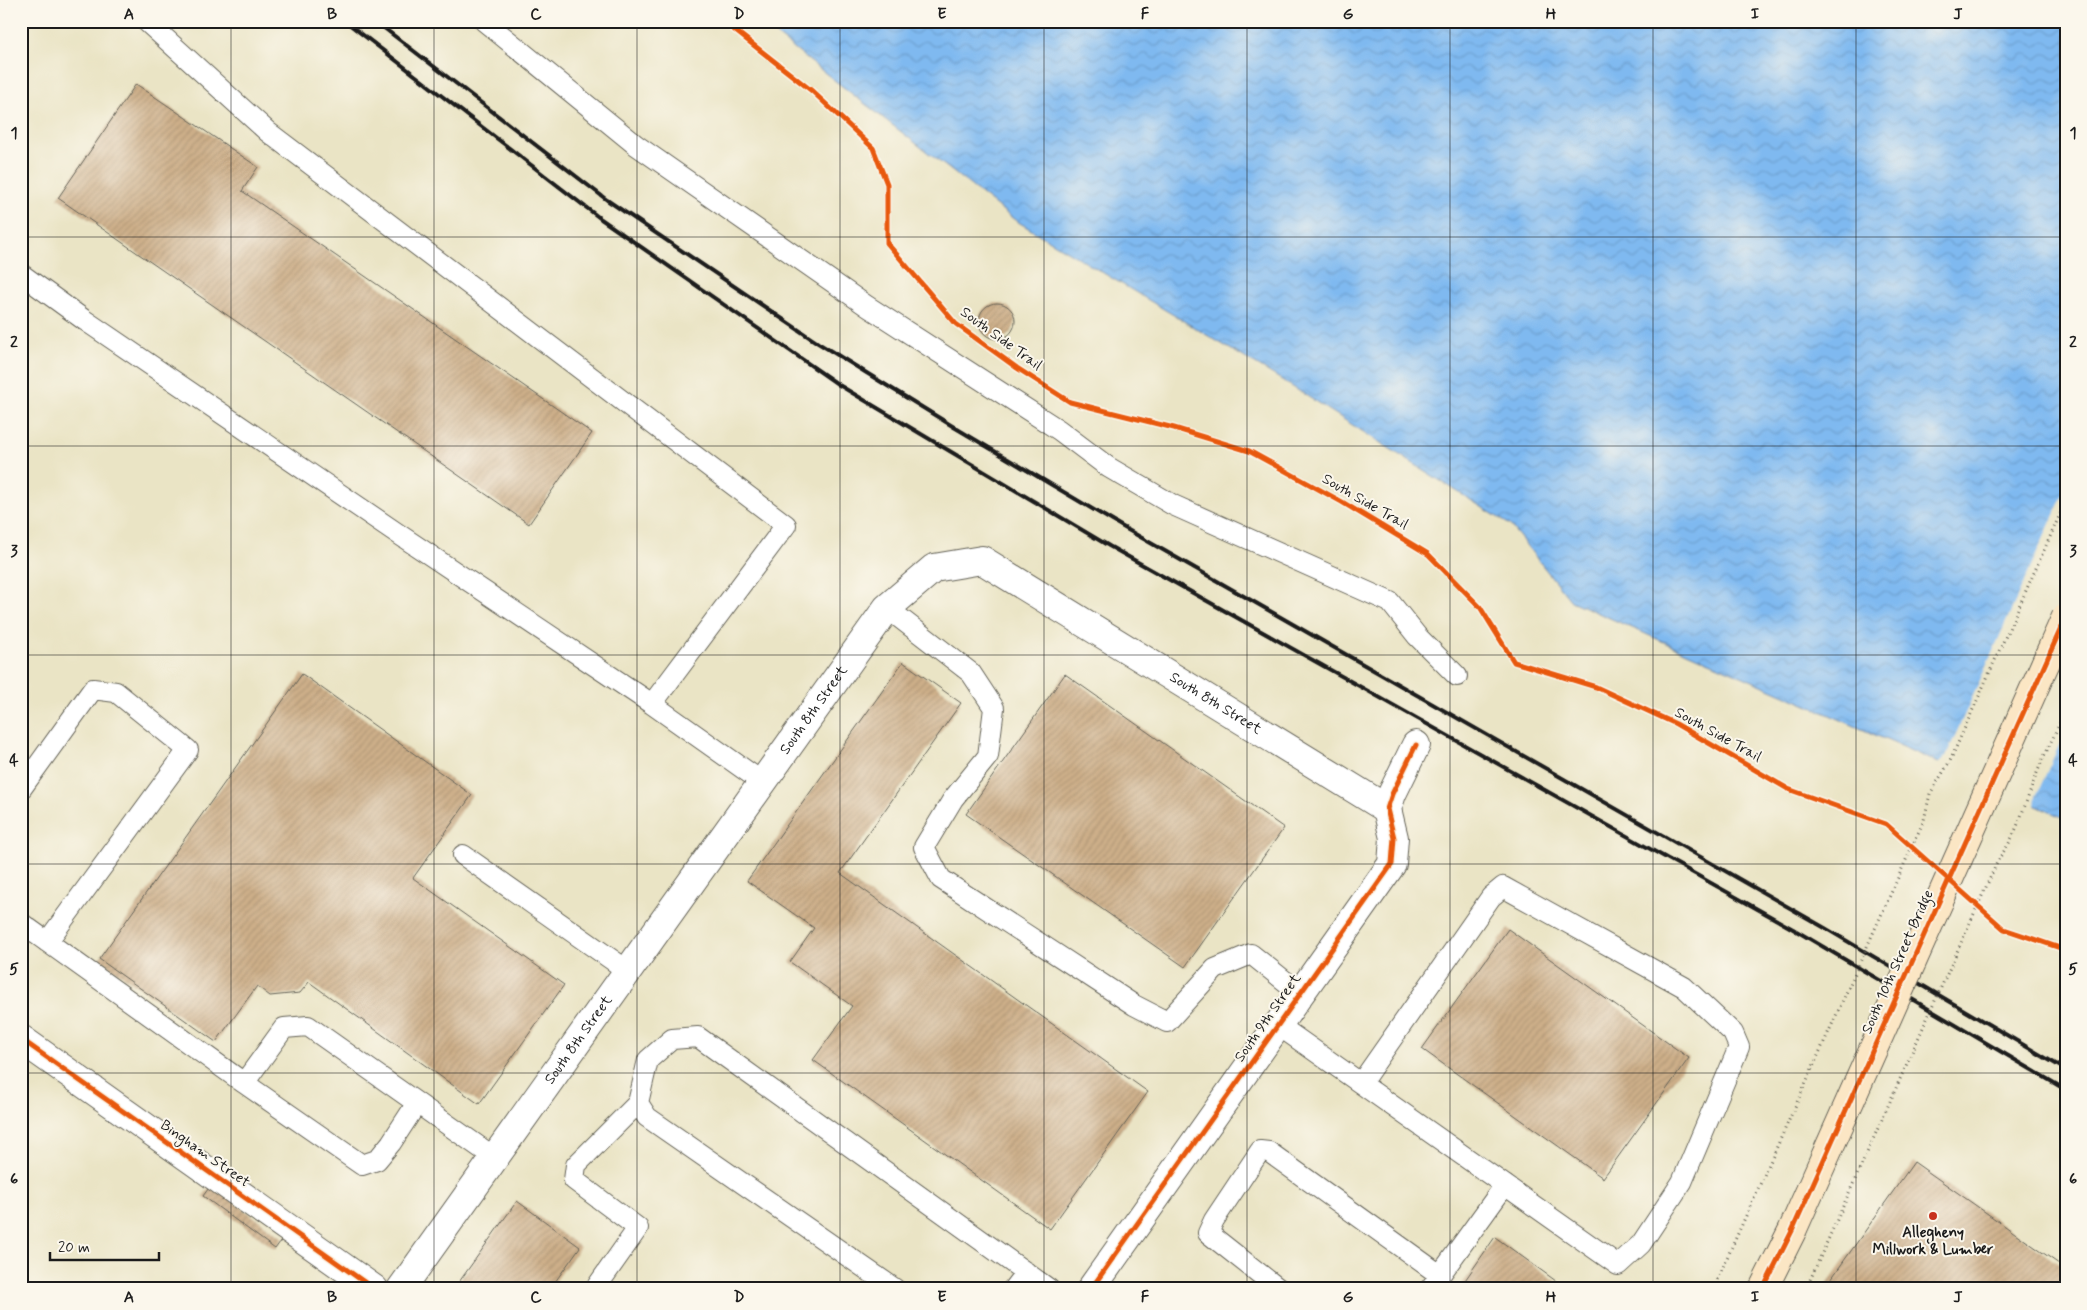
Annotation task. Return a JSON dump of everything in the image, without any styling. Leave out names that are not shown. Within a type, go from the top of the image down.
[{"type":"main road","name":"South 10th Street Bridge","points":[[1763,1289],[1792,1231],[2066,617]]},
{"type":"street","name":"South 8th Street","points":[[401,1289],[887,608],[934,568],[982,560],[1387,809]]},
{"type":"street","points":[[1387,809],[1392,794],[1416,745]]},
{"type":"street","name":"South 9th Street","points":[[1092,1289],[1392,864],[1394,838],[1387,809]]},
{"type":"street","name":"Bingham Street","points":[[21,1039],[374,1289]]},
{"type":"lane","points":[[146,21],[268,132],[786,525],[652,704]]},
{"type":"lane","points":[[484,21],[636,145],[867,306],[1059,430],[1108,467],[1173,505],[1390,602],[1417,636],[1457,676]]},
{"type":"lane","points":[[21,274],[83,319],[404,539],[652,704],[762,782]]},
{"type":"lane","points":[[887,608],[971,672],[994,708],[988,756],[952,799],[924,847],[941,879],[1134,1005],[1167,1022],[1215,969],[1251,954],[1300,993]]},
{"type":"lane","points":[[21,789],[93,689],[116,692],[188,750],[47,942]]},
{"type":"lane","points":[[462,855],[628,971]]},
{"type":"lane","points":[[1278,1024],[1361,1083],[1618,1265],[1641,1244],[1682,1182],[1740,1047],[1733,1033],[1684,987],[1502,887],[1491,897],[1361,1083]]},
{"type":"lane","points":[[21,923],[244,1084],[362,1165],[377,1160],[391,1143],[417,1103]]},
{"type":"lane","points":[[244,1084],[284,1028],[308,1026],[495,1158]]},
{"type":"lane","points":[[595,1289],[638,1228],[574,1180],[576,1165],[638,1103],[648,1060],[672,1039],[698,1037],[1049,1289]]},
{"type":"lane","points":[[638,1103],[647,1117],[895,1289]]},
{"type":"lane","points":[[1279,1289],[1208,1233],[1214,1220],[1260,1152],[1269,1152],[1435,1282],[1505,1185]]},
{"type":"lane","points":[[1013,1289],[1026,1272]]},
{"type":"path","points":[[1713,1289],[1924,820],[1930,794],[1950,761],[2066,501]]},
{"type":"path","points":[[1806,1289],[1999,858],[2009,846],[2024,812],[2030,791],[2066,710]]},
{"type":"path","points":[[1908,844],[1915,850]]},
{"type":"path","points":[[1974,903],[1982,910]]},
{"type":"water","points":[[758,21],[2066,21],[2066,819],[1571,601],[1510,525],[1277,377],[1015,220]]},
{"type":"pier","points":[[2066,488],[2066,730],[2036,796],[2035,808],[1937,765],[1946,756]]},
{"type":"building","points":[[136,84],[258,167],[242,191],[592,433],[529,524],[58,198]]},
{"type":"building","points":[[997,303],[1004,304],[1010,308],[1014,314],[1014,328],[1010,334],[1004,338],[997,339],[990,338],[984,334],[980,328],[979,321],[980,314],[984,308],[990,304]]},
{"type":"building","points":[[903,662],[961,703],[840,873],[1148,1092],[1050,1229],[813,1060],[852,1006],[790,962],[814,928],[747,881]]},
{"type":"building","points":[[302,674],[472,795],[413,878],[564,985],[479,1104],[309,982],[300,993],[270,996],[257,986],[216,1042],[99,959]]},
{"type":"building","points":[[1065,674],[1284,828],[1185,967],[966,814]]},
{"type":"building","points":[[1508,929],[1689,1058],[1603,1178],[1422,1049]]},
{"type":"building","name":"Allegheny Millwork & Lumber","points":[[1914,1162],[2066,1269],[2066,1289],[1824,1289]]},
{"type":"building","points":[[211,1185],[283,1238],[275,1249],[203,1196]]},
{"type":"building","points":[[517,1201],[580,1247],[550,1289],[454,1289]]},
{"type":"building","points":[[1495,1237],[1567,1289],[1459,1289]]},
{"type":"railway","points":[[345,21],[601,219],[839,385],[1109,546],[1793,929],[2066,1090]]},
{"type":"railway","points":[[375,21],[607,200],[818,343],[954,427],[1121,526],[1825,928],[2066,1070]]},
{"type":"cycle path","name":"South Side Trail","points":[[723,21],[812,91],[873,148],[887,184],[887,243],[956,324],[1017,368],[1070,402],[1174,428],[1249,451],[1342,502],[1428,554],[1480,607],[1514,662],[1596,687],[1676,724],[1788,789],[1886,824],[2004,929],[2066,950]]},
{"type":"cycle path","points":[[1763,1289],[1792,1231],[2066,617]]},
{"type":"cycle path","points":[[1091,1289],[1392,864],[1394,838],[1387,809],[1392,794],[1416,745]]},
{"type":"cycle path","points":[[21,1039],[374,1289]]},
{"type":"place","name":"Allegheny Millwork & Lumber","points":[[1933,1216]]}]
